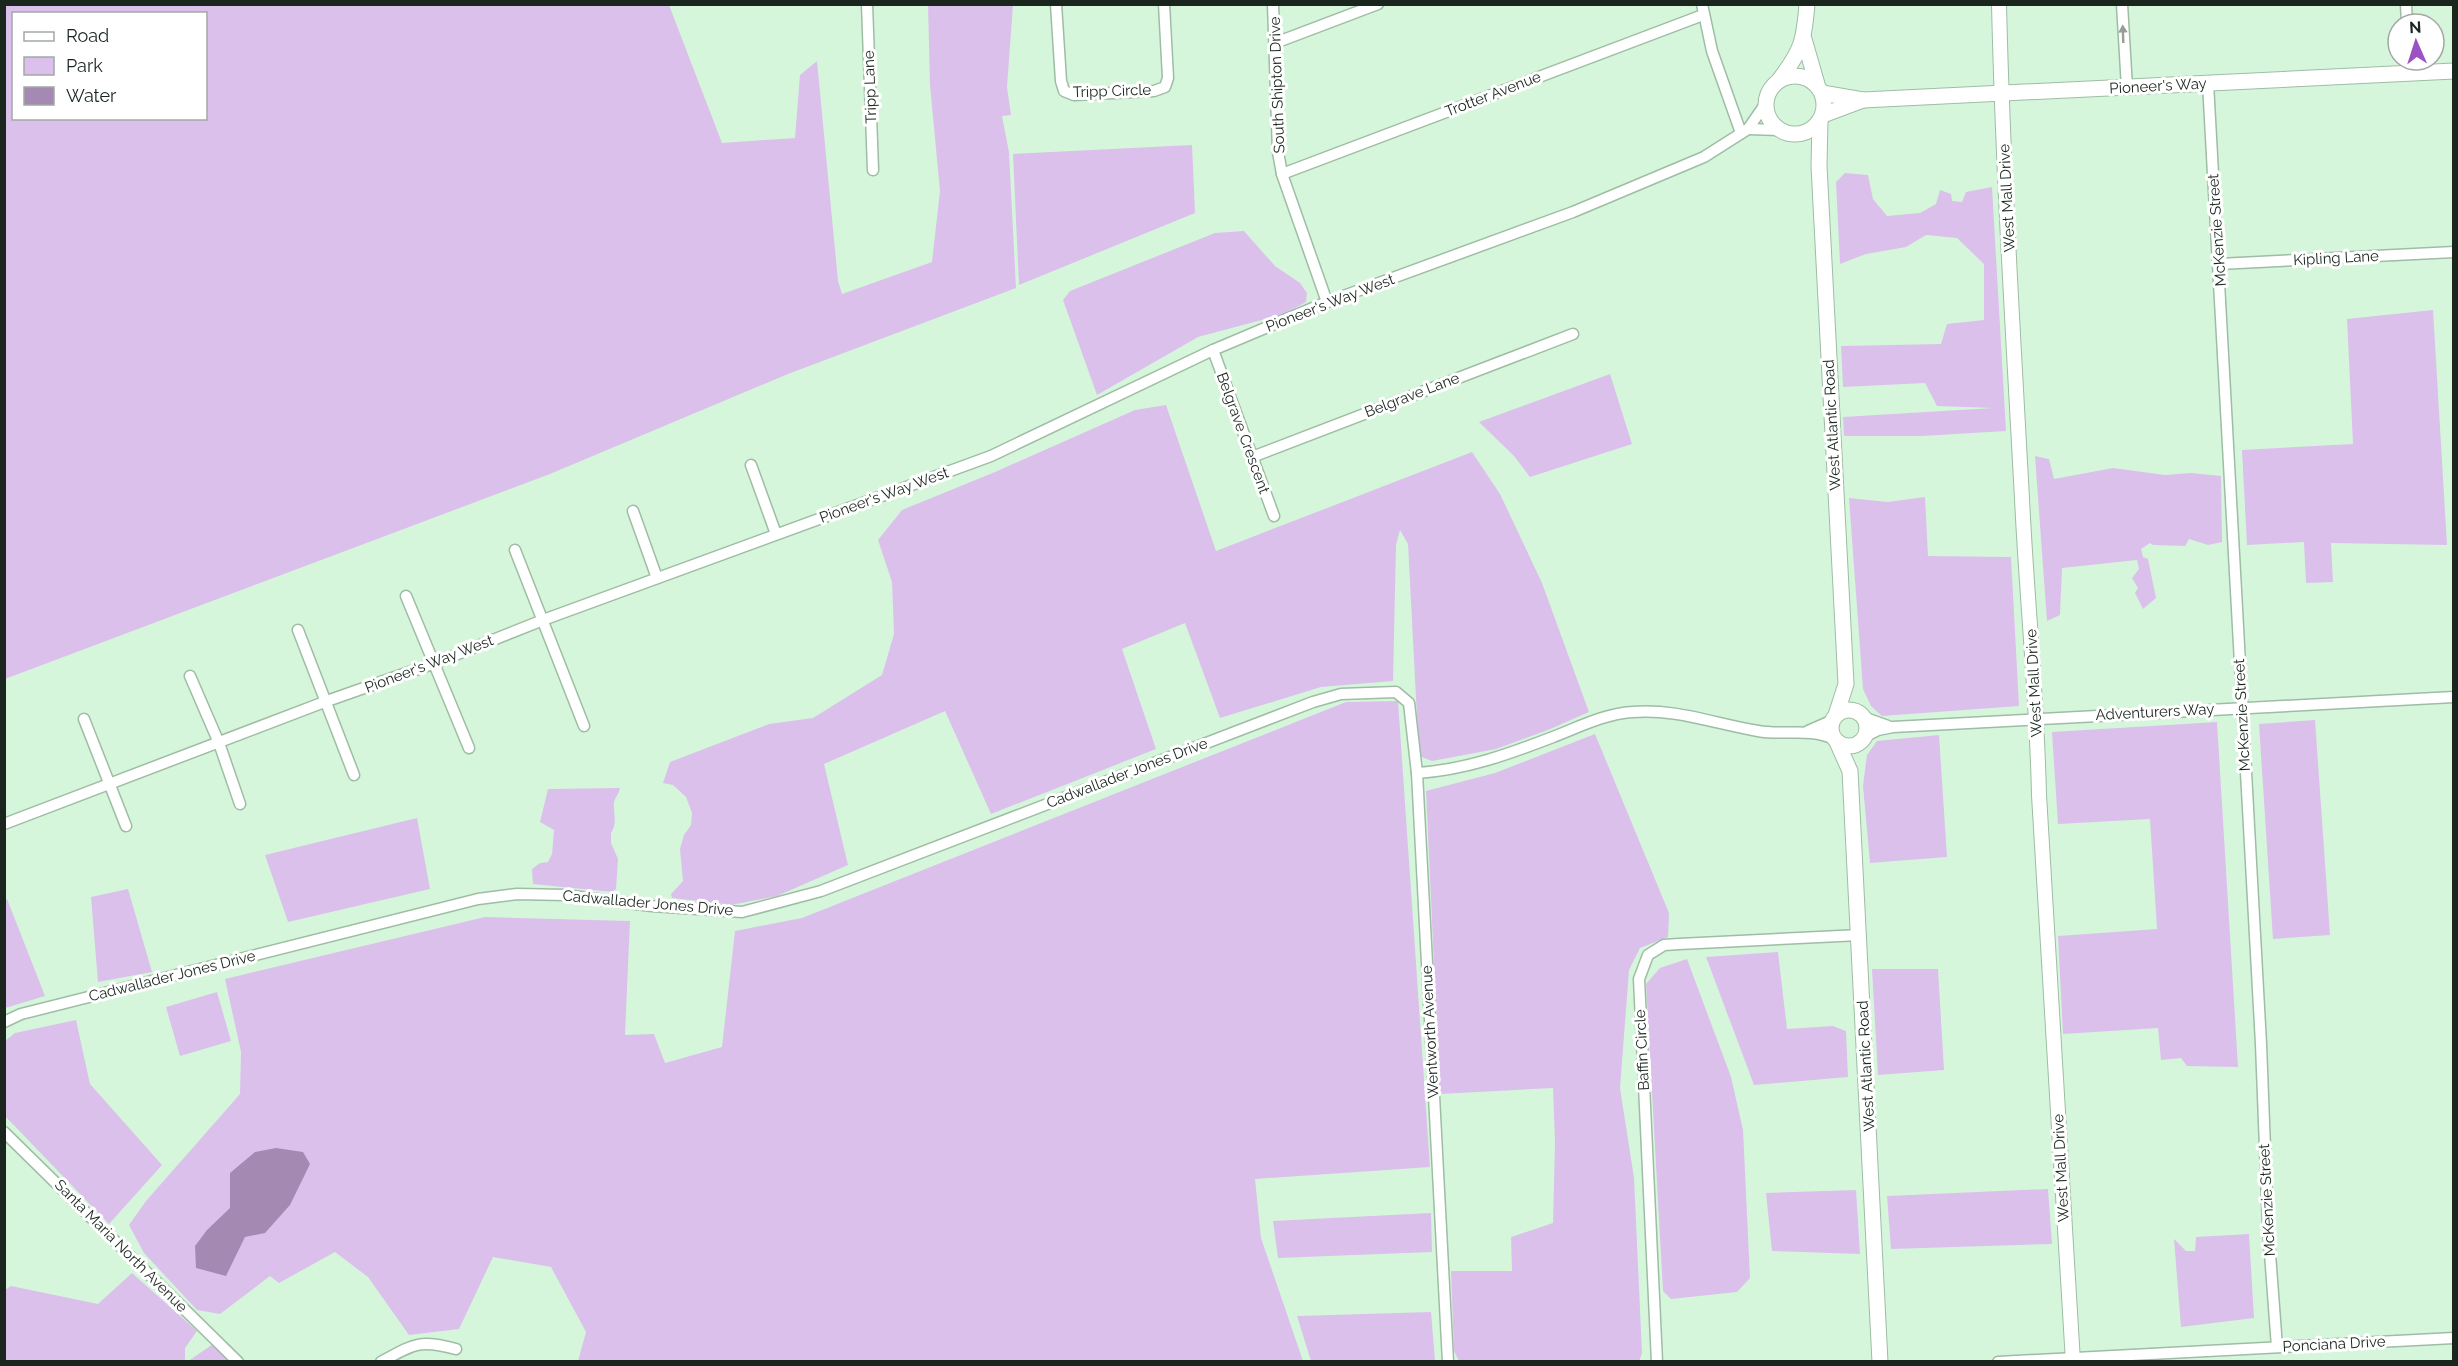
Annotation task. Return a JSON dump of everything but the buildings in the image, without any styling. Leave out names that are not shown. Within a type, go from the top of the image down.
[{"type":"main road","points":[[1808,4],[1804,39],[1793,61],[1768,93],[1766,103],[1767,114],[1772,123],[1802,141],[1819,166]]},
{"type":"main road","points":[[1785,132],[1802,134],[1812,129],[1822,118],[1825,104],[1804,39]]},
{"type":"main road","name":"Pioneer's Way","points":[[1820,89],[1863,100],[2127,88],[2386,69]]},
{"type":"main road","points":[[1780,79],[1799,75],[1820,89]]},
{"type":"main road","name":"Pioneer's Way","points":[[1822,118],[1863,100]]},
{"type":"main road","name":"West Atlantic Road","points":[[1822,118],[1819,166],[1846,684],[1852,700],[1867,725],[1850,771]]},
{"type":"main road","name":"West Atlantic Road","points":[[1846,684],[1831,730],[1850,771],[1880,1362]]},
{"type":"main road","points":[[1834,718],[1846,710],[1862,716]]},
{"type":"main road","points":[[1836,740],[1850,746],[1863,739]]},
{"type":"street","name":"Tripp Lane","points":[[867,4],[873,170]]},
{"type":"street","name":"Tripp Circle","points":[[1056,4],[1061,81],[1064,91],[1074,95],[1154,91],[1165,87],[1168,78],[1164,4]]},
{"type":"street","name":"South Shipton Drive","points":[[1273,4],[1278,152],[1282,174],[1327,302]]},
{"type":"street","points":[[1275,43],[1378,4]]},
{"type":"street","name":"West Mall Drive","points":[[2000,4],[2002,95],[2024,519],[2073,1359]]},
{"type":"street","points":[[2122,4],[2127,88]]},
{"type":"street","points":[[1703,10],[1712,51],[1745,131],[1785,132]]},
{"type":"street","name":"Trotter Avenue","points":[[1282,174],[1703,10]]},
{"type":"street","name":"McKenzie Street","points":[[2208,83],[2261,1044],[2268,1227],[2277,1347]]},
{"type":"street","name":"Pioneer's Way West","points":[[4,824],[109,786],[327,701],[435,663],[543,620],[991,456],[1213,350],[1327,302],[1573,212],[1704,157],[1745,131],[1766,103]]},
{"type":"street","name":"Kipling Lane","points":[[2219,264],[2454,252]]},
{"type":"street","name":"Belgrave Lane","points":[[1252,457],[1573,334]]},
{"type":"street","name":"Belgrave Crescent","points":[[1213,350],[1274,516]]},
{"type":"street","points":[[752,465],[776,534]]},
{"type":"street","points":[[633,511],[657,578]]},
{"type":"street","points":[[515,550],[584,726]]},
{"type":"street","points":[[406,596],[469,748]]},
{"type":"street","points":[[298,630],[354,775]]},
{"type":"street","points":[[190,676],[219,743],[240,804]]},
{"type":"street","name":"Cadwallader Jones Drive","points":[[4,1022],[21,1014],[478,899],[517,894],[565,895],[652,906],[742,912],[821,891],[1313,702],[1341,694],[1396,692],[1409,703]]},
{"type":"street","name":"Adventurers Way","points":[[1863,739],[1878,730],[1893,727],[2454,697]]},
{"type":"street","name":"Wentworth Avenue","points":[[1409,703],[1417,773],[1448,1362]]},
{"type":"street","points":[[1417,773],[1441,771],[1503,756],[1607,716],[1629,712],[1653,711],[1761,732],[1820,733],[1836,740]]},
{"type":"street","name":"Adventurers Way","points":[[1862,716],[1878,724],[1893,727]]},
{"type":"street","points":[[1805,732],[1834,718]]},
{"type":"street","points":[[84,719],[126,826]]},
{"type":"street","name":"Baffin Circle","points":[[1657,1362],[1639,979],[1648,955],[1665,945],[1860,935]]},
{"type":"street","name":"Santa Maria North Avenue","points":[[4,1132],[9,1144],[238,1362]]},
{"type":"street","name":"Ponciana Drive","points":[[1998,1362],[2454,1338]]},
{"type":"street","points":[[381,1362],[409,1347],[431,1342],[456,1349]]},
{"type":"green space","points":[[5,4],[669,5],[722,143],[795,138],[800,75],[817,61],[838,281],[842,294],[932,262],[940,191],[930,85],[928,5],[1013,5],[1007,87],[1011,115],[1002,116],[1009,152],[1016,288],[788,374],[550,474],[5,679]]},
{"type":"green space","points":[[1192,145],[1195,213],[1019,285],[1013,154]]},
{"type":"green space","points":[[1845,173],[1868,175],[1873,199],[1887,216],[1920,213],[1936,204],[1940,190],[1951,194],[1952,201],[1962,202],[1966,192],[1992,187],[2006,431],[1922,436],[1844,436],[1843,417],[1993,408],[1937,406],[1925,383],[1843,387],[1841,346],[1941,344],[1947,324],[1984,320],[1984,264],[1957,238],[1926,235],[1906,247],[1866,254],[1840,264],[1836,182]]},
{"type":"green space","points":[[1244,231],[1275,266],[1300,283],[1307,293],[1306,302],[1284,314],[1198,337],[1097,395],[1063,300],[1070,291],[1215,233]]},
{"type":"green space","points":[[2433,310],[2447,545],[2331,543],[2333,582],[2306,583],[2304,542],[2247,545],[2242,450],[2353,444],[2347,319]]},
{"type":"green space","points":[[1610,374],[1632,444],[1530,477],[1514,456],[1479,422]]},
{"type":"green space","points":[[1166,405],[1216,551],[1472,452],[1500,494],[1542,583],[1589,712],[1496,749],[1432,761],[1419,756],[1408,544],[1400,530],[1396,545],[1393,681],[1321,687],[1220,718],[1185,623],[1122,649],[1156,749],[991,814],[945,711],[824,764],[848,865],[777,896],[731,905],[672,898],[671,894],[683,881],[680,849],[684,835],[691,825],[692,813],[686,797],[673,785],[663,783],[670,762],[769,724],[813,718],[882,675],[894,634],[892,582],[878,540],[902,510],[1135,410]]},
{"type":"green space","points":[[2035,456],[2049,459],[2054,479],[2113,468],[2165,475],[2191,473],[2221,476],[2222,542],[2208,545],[2189,539],[2185,546],[2150,543],[2141,549],[2143,557],[2148,559],[2156,598],[2143,609],[2135,593],[2138,588],[2132,578],[2139,569],[2137,560],[2062,568],[2060,615],[2047,621]]},
{"type":"green space","points":[[1925,497],[1928,556],[2011,557],[2019,706],[1882,716],[1871,706],[1863,689],[1849,498],[1888,502]]},
{"type":"green space","points":[[1398,701],[1430,1167],[1255,1179],[1261,1238],[1303,1361],[578,1361],[586,1332],[551,1267],[493,1257],[459,1329],[409,1335],[368,1277],[335,1252],[279,1283],[270,1276],[220,1314],[197,1310],[144,1253],[129,1225],[146,1201],[240,1094],[241,1052],[225,979],[485,917],[630,921],[625,1035],[654,1034],[665,1063],[722,1047],[735,931],[802,918],[1346,702]]},
{"type":"green space","points":[[2315,720],[2330,935],[2273,939],[2259,724]]},
{"type":"green space","points":[[2217,722],[2238,1067],[2187,1066],[2181,1058],[2161,1060],[2158,1028],[2063,1034],[2058,936],[2157,929],[2150,819],[2058,824],[2052,732]]},
{"type":"green space","points":[[1595,734],[1669,913],[1668,937],[1640,948],[1629,970],[1620,1088],[1634,1178],[1642,1353],[1639,1362],[1459,1361],[1454,1351],[1451,1271],[1512,1271],[1511,1237],[1553,1223],[1555,1143],[1553,1088],[1440,1094],[1426,791],[1495,773]]},
{"type":"green space","points":[[1939,735],[1947,857],[1870,863],[1863,786],[1867,755],[1877,741]]},
{"type":"green space","points":[[620,788],[614,803],[615,822],[611,833],[611,843],[618,859],[616,889],[612,892],[533,884],[532,869],[540,863],[548,862],[552,854],[554,830],[540,822],[548,789]]},
{"type":"green space","points":[[417,818],[430,889],[288,922],[265,855]]},
{"type":"green space","points":[[128,889],[152,972],[98,982],[91,897]]},
{"type":"green space","points":[[7,899],[45,996],[5,1008],[4,900]]},
{"type":"green space","points":[[1778,952],[1787,1029],[1833,1026],[1846,1031],[1848,1077],[1754,1085],[1706,957]]},
{"type":"green space","points":[[1687,959],[1731,1077],[1743,1130],[1750,1278],[1737,1292],[1671,1299],[1663,1291],[1646,984],[1660,968]]},
{"type":"green space","points":[[1872,969],[1938,969],[1944,1070],[1878,1075]]},
{"type":"green space","points":[[217,992],[231,1041],[180,1056],[166,1007]]},
{"type":"green space","points":[[76,1020],[90,1084],[162,1165],[109,1224],[5,1116],[5,1041],[15,1033]]},
{"type":"green space","points":[[2048,1189],[2052,1244],[1891,1249],[1887,1196]]},
{"type":"green space","points":[[1856,1190],[1860,1254],[1772,1251],[1766,1193]]},
{"type":"green space","points":[[1431,1213],[1432,1252],[1278,1258],[1273,1221]]},
{"type":"green space","points":[[2249,1234],[2254,1318],[2181,1327],[2174,1239],[2186,1251],[2195,1251],[2196,1237]]},
{"type":"green space","points":[[132,1273],[197,1331],[185,1348],[185,1361],[5,1361],[5,1290],[11,1286],[98,1304]]},
{"type":"green space","points":[[1431,1312],[1435,1361],[1311,1361],[1297,1316]]},
{"type":"green space","points":[[213,1344],[229,1361],[187,1362]]},
{"type":"water","points":[[276,1148],[303,1152],[310,1164],[290,1205],[265,1233],[245,1237],[226,1276],[196,1268],[195,1246],[207,1230],[230,1208],[230,1173],[255,1152]]}]
